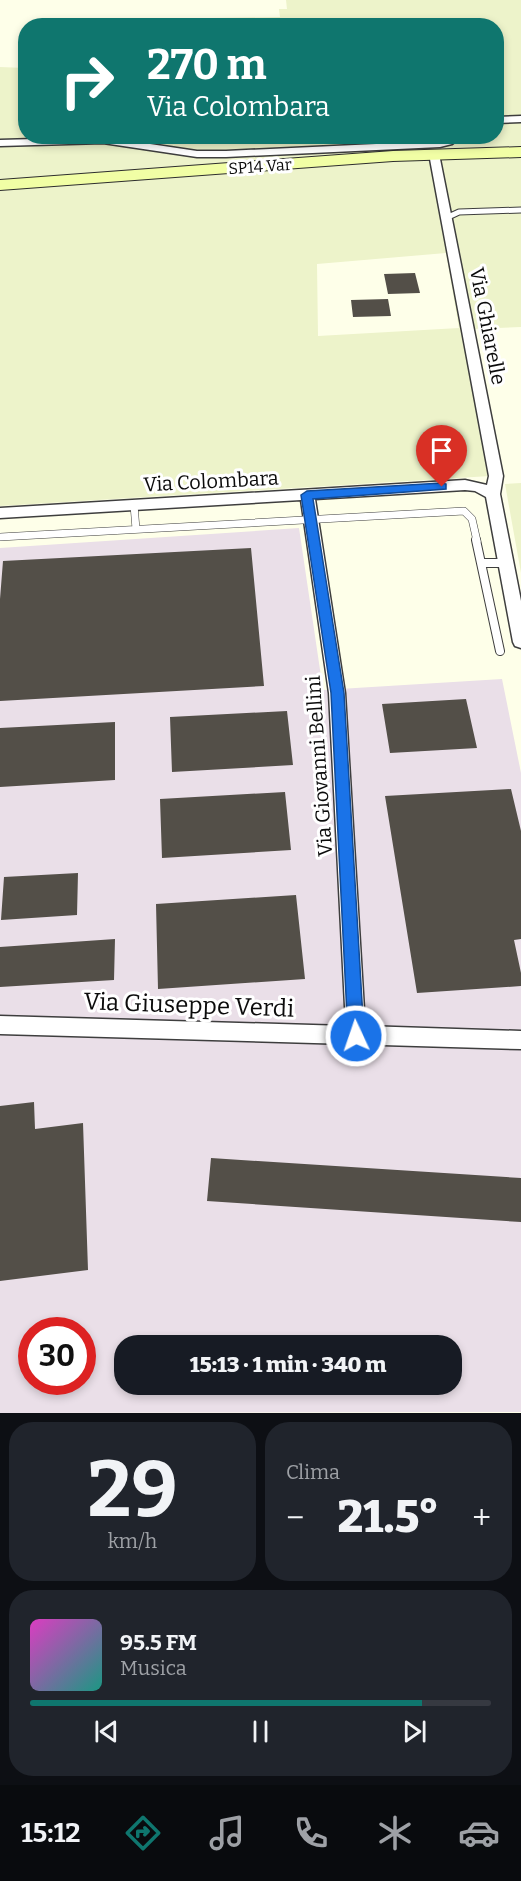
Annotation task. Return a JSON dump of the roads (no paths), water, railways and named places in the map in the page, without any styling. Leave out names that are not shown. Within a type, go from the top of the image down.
[{"type":"main road","name":"SP14 Var","points":[[0,185],[393,156],[521,152]]},
{"type":"street","points":[[504,120],[521,119]]},
{"type":"street","points":[[0,143],[18,142]]},
{"type":"street","points":[[118,144],[197,154],[226,154],[440,144]]},
{"type":"street","name":"Via Ghiarelle","points":[[435,159],[496,476],[493,494],[521,642]]},
{"type":"street","name":"Via Colombara","points":[[0,513],[465,485],[478,486],[493,494]]},
{"type":"street","name":"Via Giovanni Bellini","points":[[307,495],[337,693],[356,1036]]},
{"type":"street","name":"Via Giuseppe Verdi","points":[[0,1025],[521,1040]]},
{"type":"lane","points":[[446,218],[459,213],[521,210]]},
{"type":"lane","points":[[134,505],[136,529]]},
{"type":"lane","points":[[0,537],[464,511],[469,513],[472,519],[500,651]]},
{"type":"lane","points":[[482,563],[506,563]]}]
